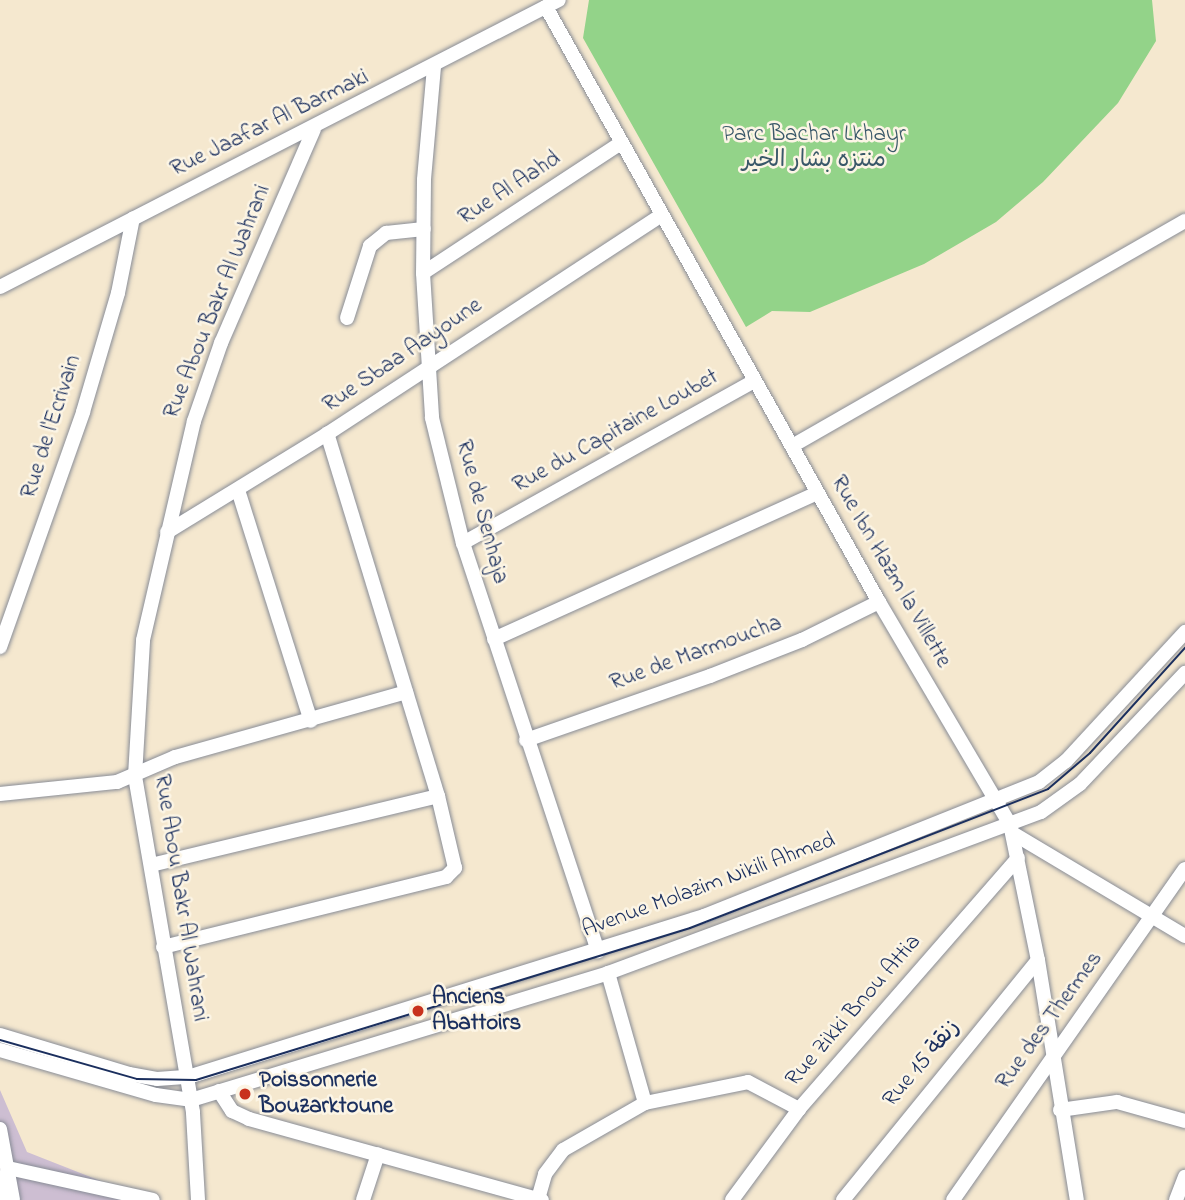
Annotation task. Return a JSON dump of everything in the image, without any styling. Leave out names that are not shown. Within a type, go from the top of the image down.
[{"type":"street","name":"Rue Jaafar Al Barmaki","points":[[0,287],[553,4]]},
{"type":"street","name":"Rue Ibn Hazm la Villette","points":[[553,4],[621,143],[879,602],[1012,829],[1038,960],[1051,1056],[1077,1200]]},
{"type":"street","name":"Rue de Senhaja","points":[[434,67],[423,273],[427,366],[438,444],[463,543],[597,951]]},
{"type":"street","name":"Rue Abou Bakr Al Wahrani","points":[[198,1200],[188,1077],[135,776],[143,640],[194,421],[221,343],[314,128]]},
{"type":"street","name":"Rue Al Aahd","points":[[423,273],[621,143]]},
{"type":"street","name":"Rue Sbaa Aayoune","points":[[167,532],[238,491],[662,215]]},
{"type":"street","name":"Rue de l'Ecrivain","points":[[0,647],[83,412],[118,293],[133,218]]},
{"type":"street","points":[[792,446],[1185,221]]},
{"type":"street","points":[[347,318],[370,246],[386,233],[424,229]]},
{"type":"street","name":"Rue du Capitaine Loubet","points":[[463,543],[754,381]]},
{"type":"street","points":[[163,947],[446,877],[455,868],[438,796],[327,434]]},
{"type":"street","points":[[238,491],[311,721]]},
{"type":"street","points":[[494,639],[818,493]]},
{"type":"street","name":"Rue de Marmoucha","points":[[526,740],[710,676],[802,640],[879,602]]},
{"type":"street","name":"Avenue Molazim Nikili Ahmed","points":[[0,1035],[130,1074],[157,1079],[188,1077],[704,916],[1039,782],[1066,761],[1185,632]]},
{"type":"street","name":"Avenue Molazim Nikili Ahmed","points":[[191,1100],[608,973],[1012,829],[1080,784],[1185,675]]},
{"type":"street","points":[[0,794],[88,788],[135,776],[175,757],[311,721],[406,692]]},
{"type":"street","points":[[151,866],[438,796]]},
{"type":"street","points":[[1012,829],[1185,936]]},
{"type":"street","name":"Rue Zikki Bnou Attia","points":[[732,1200],[799,1109],[1018,858]]},
{"type":"street","name":"Rue des Thermes","points":[[953,1200],[1051,1056],[1185,869]]},
{"type":"street","name":"Rue 15 زنقة","points":[[843,1200],[1038,960]]},
{"type":"street","points":[[608,973],[645,1103]]},
{"type":"street","points":[[0,1050],[156,1096],[191,1100]]},
{"type":"street","points":[[219,1091],[232,1111],[249,1119],[540,1199],[545,1174],[563,1150],[645,1103],[748,1082],[799,1109]]},
{"type":"street","points":[[234,1087],[239,1106],[249,1119]]},
{"type":"street","points":[[1060,1110],[1117,1102],[1185,1121]]},
{"type":"street","points":[[0,1129],[13,1200]]},
{"type":"street","points":[[363,1200],[379,1154]]},
{"type":"street","points":[[0,1200],[8,1168]]},
{"type":"street","points":[[8,1168],[153,1200]]},
{"type":"street","points":[[1176,1200],[1185,1177]]},
{"type":"shaded area","points":[[0,1090],[27,1152],[149,1200],[0,1200]]},
{"type":"green space","name":"Parc Bachar Lkhayr منتزه بشار الخير","points":[[589,0],[1152,0],[1156,41],[1118,103],[1043,182],[996,222],[924,264],[810,312],[772,311],[746,327],[583,38]]},
{"type":"tram line","points":[[0,1040],[137,1079],[196,1080],[690,928],[1048,789],[1090,753],[1185,648]]},
{"type":"place","name":"Anciens Abattoirs","points":[[418,1011]]},
{"type":"place","name":"Poissonnerie Bouzarktoune","points":[[245,1094]]}]
